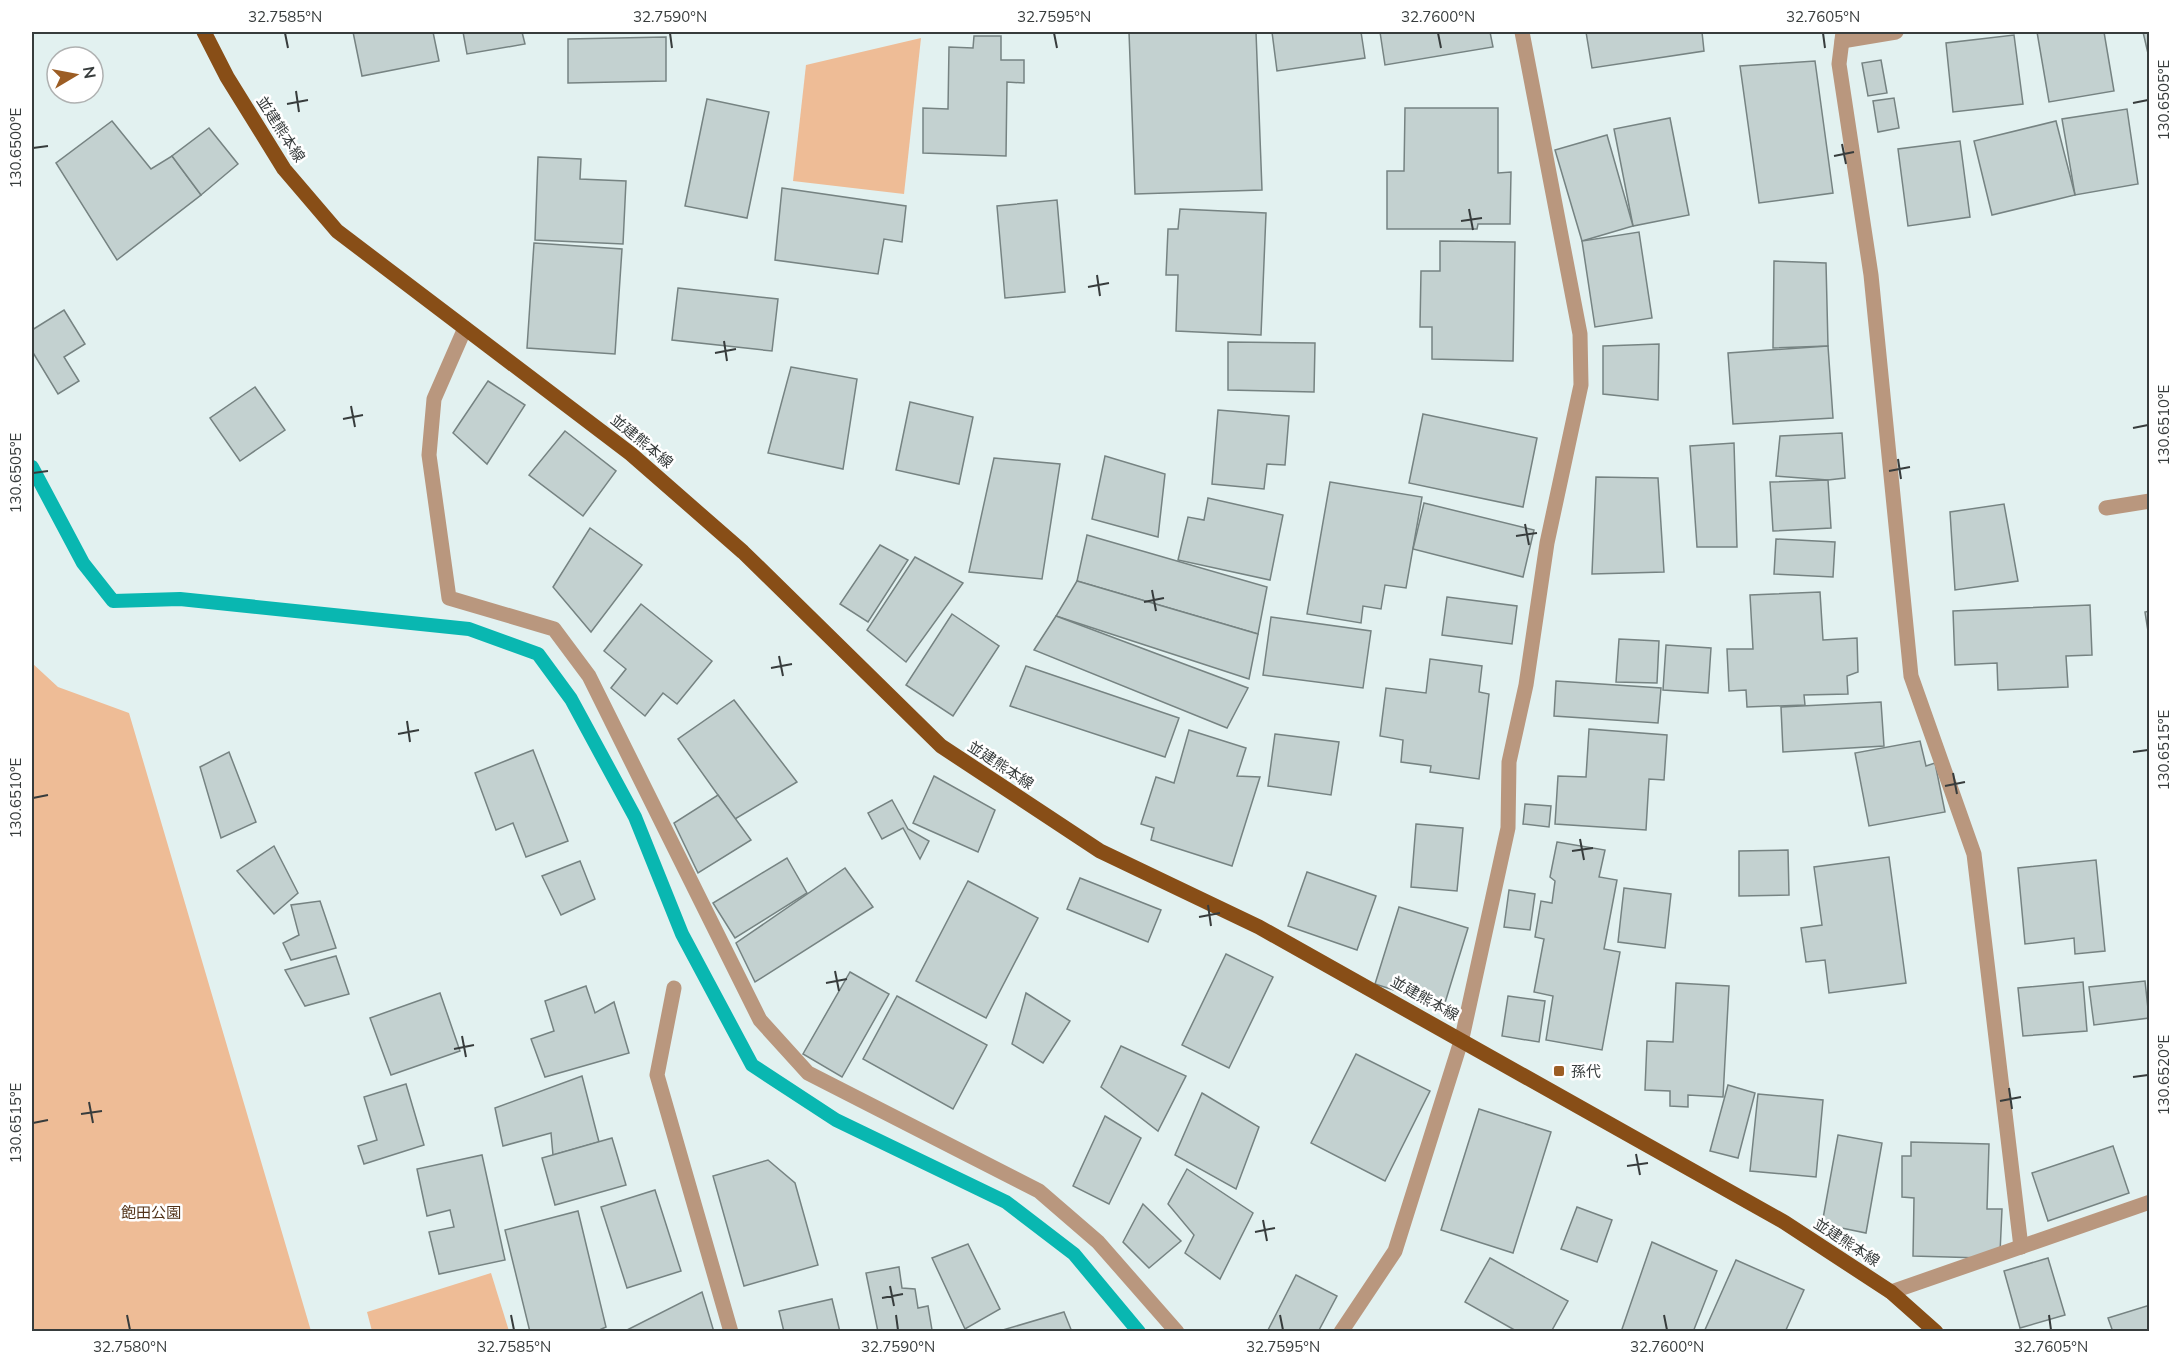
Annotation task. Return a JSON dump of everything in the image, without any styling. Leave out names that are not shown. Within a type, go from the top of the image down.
[{"type":"main road","name":"並建熊本線","points":[[204,32],[227,77],[284,169],[337,231],[631,453],[743,552],[941,746],[1100,851],[1259,927],[1462,1038],[1784,1222],[1891,1292],[1936,1332]]},
{"type":"street","points":[[1341,1332],[1395,1251],[1462,1038],[1508,828],[1509,762],[1526,685],[1547,543],[1581,385],[1580,334],[1522,32]]},
{"type":"street","points":[[1896,32],[1842,36],[1839,64],[1871,275],[1911,676],[1974,854],[2021,1247]]},
{"type":"street","points":[[465,328],[434,399],[429,455],[450,598],[554,629],[589,676],[760,1020],[808,1073],[1039,1191],[1098,1242],[1177,1332]]},
{"type":"street","points":[[2106,508],[2150,501]]},
{"type":"street","points":[[674,988],[657,1075],[731,1332]]},
{"type":"street","points":[[1891,1292],[2150,1202]]},
{"type":"green space","points":[[921,38],[904,194],[793,181],[806,65]]},
{"type":"green space","name":"飽田公園","points":[[32,663],[58,687],[129,713],[311,1331],[32,1331]]},
{"type":"green space","points":[[491,1273],[509,1331],[372,1331],[367,1312]]},
{"type":"building","points":[[353,32],[433,32],[439,61],[362,76]]},
{"type":"building","points":[[463,32],[522,32],[525,44],[467,54]]},
{"type":"building","points":[[1129,32],[1256,32],[1262,190],[1135,194]]},
{"type":"building","points":[[1272,32],[1361,32],[1365,58],[1277,71]]},
{"type":"building","points":[[1380,32],[1490,32],[1493,47],[1385,65]]},
{"type":"building","points":[[1586,32],[1702,32],[1704,51],[1592,68]]},
{"type":"building","points":[[2037,32],[2104,32],[2114,91],[2049,102]]},
{"type":"building","points":[[2143,32],[2150,32],[2150,62]]},
{"type":"building","points":[[2014,35],[2023,104],[1953,112],[1946,43]]},
{"type":"building","points":[[974,36],[1001,36],[1001,60],[1024,60],[1024,83],[1007,82],[1006,156],[923,153],[923,108],[948,109],[949,47],[973,48]]},
{"type":"building","points":[[666,37],[666,81],[568,83],[568,39]]},
{"type":"building","points":[[1881,60],[1887,93],[1868,96],[1862,63]]},
{"type":"building","points":[[1815,61],[1833,193],[1759,203],[1740,66]]},
{"type":"building","points":[[1894,98],[1899,128],[1878,132],[1873,101]]},
{"type":"building","points":[[707,99],[769,112],[747,218],[685,206]]},
{"type":"building","points":[[1405,108],[1498,108],[1498,173],[1511,172],[1510,224],[1478,224],[1477,229],[1387,229],[1387,171],[1404,171]]},
{"type":"building","points":[[2127,109],[2138,184],[2075,195],[2062,119]]},
{"type":"building","points":[[1670,118],[1689,215],[1633,226],[1614,129]]},
{"type":"building","points":[[112,121],[151,169],[172,156],[201,195],[117,260],[56,163]]},
{"type":"building","points":[[2056,121],[2075,195],[1992,215],[1974,141]]},
{"type":"building","points":[[209,128],[238,164],[201,195],[172,156]]},
{"type":"building","points":[[1607,135],[1633,226],[1582,241],[1555,150]]},
{"type":"building","points":[[1960,141],[1970,217],[1908,226],[1898,149]]},
{"type":"building","points":[[538,157],[581,159],[580,179],[626,181],[623,244],[535,240]]},
{"type":"building","points":[[782,188],[906,206],[902,242],[884,239],[878,274],[775,260]]},
{"type":"building","points":[[1057,200],[1065,292],[1005,298],[997,206]]},
{"type":"building","points":[[1180,209],[1266,213],[1261,335],[1176,331],[1178,275],[1166,275],[1168,229],[1178,229]]},
{"type":"building","points":[[1639,232],[1652,318],[1595,327],[1582,241]]},
{"type":"building","points":[[1440,241],[1515,242],[1513,361],[1432,359],[1432,327],[1420,327],[1421,271],[1440,271]]},
{"type":"building","points":[[534,243],[622,249],[615,354],[527,348]]},
{"type":"building","points":[[1774,261],[1826,263],[1828,346],[1773,348]]},
{"type":"building","points":[[678,288],[778,299],[772,351],[672,340]]},
{"type":"building","points":[[64,310],[85,344],[64,357],[79,381],[58,394],[32,351],[32,330]]},
{"type":"building","points":[[1228,342],[1315,343],[1314,392],[1228,390]]},
{"type":"building","points":[[1659,344],[1658,400],[1603,394],[1603,346]]},
{"type":"building","points":[[1828,346],[1833,418],[1733,424],[1728,353]]},
{"type":"building","points":[[791,367],[857,379],[843,469],[768,453]]},
{"type":"building","points":[[488,381],[525,405],[487,464],[453,433]]},
{"type":"building","points":[[255,387],[285,430],[240,461],[210,418]]},
{"type":"building","points":[[910,402],[973,417],[959,484],[896,470]]},
{"type":"building","points":[[1218,410],[1289,416],[1285,465],[1267,464],[1264,489],[1212,484]]},
{"type":"building","points":[[1423,414],[1537,438],[1523,507],[1409,483]]},
{"type":"building","points":[[565,431],[616,471],[583,516],[529,475]]},
{"type":"building","points":[[1842,433],[1845,478],[1828,480],[1776,476],[1780,436]]},
{"type":"building","points":[[1734,443],[1737,547],[1697,547],[1690,446]]},
{"type":"building","points":[[1105,456],[1165,474],[1158,537],[1092,519]]},
{"type":"building","points":[[994,458],[1060,464],[1042,579],[969,572]]},
{"type":"building","points":[[1596,477],[1658,478],[1664,572],[1592,574]]},
{"type":"building","points":[[1828,480],[1831,528],[1773,531],[1770,482]]},
{"type":"building","points":[[1330,482],[1422,497],[1406,588],[1385,585],[1381,609],[1363,606],[1361,623],[1307,614]]},
{"type":"building","points":[[1208,498],[1283,515],[1270,580],[1178,560],[1188,517],[1204,520]]},
{"type":"building","points":[[1424,503],[1534,530],[1523,577],[1413,549]]},
{"type":"building","points":[[2004,504],[2018,581],[1955,590],[1950,512]]},
{"type":"building","points":[[590,528],[642,565],[591,632],[553,587]]},
{"type":"building","points":[[1087,535],[1267,587],[1258,634],[1077,581]]},
{"type":"building","points":[[1776,539],[1835,542],[1833,577],[1774,574]]},
{"type":"building","points":[[880,545],[908,560],[868,622],[840,604]]},
{"type":"building","points":[[915,557],[963,583],[906,662],[867,630]]},
{"type":"building","points":[[1077,581],[1258,634],[1249,679],[1056,616]]},
{"type":"building","points":[[1820,592],[1823,640],[1857,638],[1858,672],[1847,676],[1848,694],[1804,695],[1805,705],[1747,707],[1746,690],[1729,691],[1727,649],[1753,649],[1750,595]]},
{"type":"building","points":[[1447,597],[1517,606],[1512,644],[1442,635]]},
{"type":"building","points":[[641,604],[712,661],[677,704],[663,693],[645,716],[611,688],[626,669],[604,651]]},
{"type":"building","points":[[2090,605],[2092,655],[2066,656],[2068,687],[1998,690],[1997,663],[1955,665],[1953,611]]},
{"type":"building","points":[[2150,611],[2150,644],[2145,612]]},
{"type":"building","points":[[952,614],[999,646],[953,716],[906,685]]},
{"type":"building","points":[[1056,616],[1248,688],[1227,728],[1034,650]]},
{"type":"building","points":[[1271,617],[1371,631],[1363,688],[1263,675]]},
{"type":"building","points":[[1619,639],[1659,641],[1657,683],[1616,682]]},
{"type":"building","points":[[1666,645],[1711,648],[1708,693],[1663,690]]},
{"type":"building","points":[[1430,659],[1482,666],[1479,692],[1489,694],[1479,779],[1430,772],[1431,766],[1401,762],[1403,740],[1380,736],[1386,688],[1426,693]]},
{"type":"building","points":[[1026,666],[1179,718],[1165,757],[1010,706]]},
{"type":"building","points":[[1556,681],[1661,688],[1658,723],[1554,716]]},
{"type":"building","points":[[734,700],[797,782],[735,819],[678,739]]},
{"type":"building","points":[[1881,702],[1884,746],[1783,752],[1781,707]]},
{"type":"building","points":[[1589,729],[1667,735],[1664,780],[1649,779],[1646,830],[1555,824],[1558,776],[1586,777]]},
{"type":"building","points":[[1189,730],[1246,748],[1237,776],[1260,777],[1232,866],[1151,840],[1154,828],[1141,824],[1156,777],[1174,783]]},
{"type":"building","points":[[1275,734],[1339,742],[1331,795],[1268,786]]},
{"type":"building","points":[[1920,741],[1926,766],[1935,763],[1945,812],[1869,826],[1855,753]]},
{"type":"building","points":[[533,750],[568,841],[526,857],[513,823],[496,830],[475,773]]},
{"type":"building","points":[[229,752],[256,822],[221,838],[200,767]]},
{"type":"building","points":[[934,776],[995,810],[978,852],[913,823]]},
{"type":"building","points":[[718,795],[751,840],[698,873],[674,823]]},
{"type":"building","points":[[892,800],[908,829],[929,841],[920,859],[903,828],[882,839],[868,813]]},
{"type":"building","points":[[1525,804],[1551,806],[1549,827],[1523,824]]},
{"type":"building","points":[[1416,824],[1463,828],[1457,891],[1411,887]]},
{"type":"building","points":[[1557,842],[1605,850],[1599,877],[1617,880],[1604,949],[1620,952],[1602,1050],[1546,1040],[1553,996],[1534,992],[1544,939],[1535,937],[1541,901],[1552,903],[1555,881],[1550,877]]},
{"type":"building","points":[[274,846],[298,893],[274,914],[237,871]]},
{"type":"building","points":[[1788,850],[1789,895],[1739,896],[1739,851]]},
{"type":"building","points":[[1889,857],[1906,983],[1829,993],[1825,960],[1806,962],[1801,928],[1822,925],[1814,867]]},
{"type":"building","points":[[787,858],[807,893],[735,938],[713,903]]},
{"type":"building","points":[[2096,860],[2105,951],[2075,954],[2074,938],[2025,944],[2018,868]]},
{"type":"building","points":[[580,861],[595,899],[561,915],[542,876]]},
{"type":"building","points":[[845,868],[873,907],[755,982],[736,943]]},
{"type":"building","points":[[1307,872],[1376,896],[1357,950],[1288,926]]},
{"type":"building","points":[[1080,878],[1161,910],[1148,942],[1067,909]]},
{"type":"building","points":[[968,881],[1038,918],[986,1018],[916,981]]},
{"type":"building","points":[[1624,888],[1671,894],[1665,948],[1618,942]]},
{"type":"building","points":[[1509,890],[1535,894],[1530,930],[1504,927]]},
{"type":"building","points":[[320,901],[336,948],[291,960],[283,943],[299,935],[291,905]]},
{"type":"building","points":[[1399,907],[1468,928],[1444,1006],[1375,984]]},
{"type":"building","points":[[1226,954],[1273,977],[1229,1068],[1182,1045]]},
{"type":"building","points":[[336,956],[349,994],[305,1006],[285,970]]},
{"type":"building","points":[[850,972],[889,994],[842,1077],[803,1054]]},
{"type":"building","points":[[2145,981],[2149,1018],[2094,1025],[2089,987]]},
{"type":"building","points":[[2083,982],[2087,1031],[2023,1036],[2018,988]]},
{"type":"building","points":[[1676,983],[1729,986],[1723,1097],[1688,1095],[1688,1107],[1670,1106],[1670,1091],[1645,1090],[1647,1041],[1673,1042]]},
{"type":"building","points":[[586,986],[595,1013],[614,1002],[629,1053],[545,1077],[531,1039],[554,1031],[545,1001]]},
{"type":"building","points":[[440,993],[460,1051],[391,1075],[370,1018]]},
{"type":"building","points":[[1026,993],[1070,1021],[1043,1063],[1012,1044]]},
{"type":"building","points":[[897,996],[987,1045],[953,1109],[863,1059]]},
{"type":"building","points":[[1508,996],[1545,1001],[1539,1042],[1502,1036]]},
{"type":"building","points":[[1121,1046],[1186,1076],[1158,1131],[1101,1087]]},
{"type":"building","points":[[1356,1054],[1430,1091],[1385,1181],[1311,1143]]},
{"type":"building","points":[[582,1076],[599,1142],[553,1155],[551,1133],[503,1146],[495,1108]]},
{"type":"building","points":[[406,1084],[424,1145],[364,1164],[358,1146],[377,1140],[364,1097]]},
{"type":"building","points":[[1728,1085],[1755,1093],[1738,1158],[1710,1151]]},
{"type":"building","points":[[1202,1093],[1259,1127],[1236,1189],[1175,1155]]},
{"type":"building","points":[[1758,1094],[1823,1100],[1816,1177],[1750,1171]]},
{"type":"building","points":[[1479,1109],[1551,1132],[1513,1253],[1441,1230]]},
{"type":"building","points":[[1105,1116],[1141,1138],[1109,1204],[1073,1186]]},
{"type":"building","points":[[1838,1135],[1882,1143],[1866,1233],[1822,1224]]},
{"type":"building","points":[[612,1138],[626,1185],[555,1205],[542,1158]]},
{"type":"building","points":[[1911,1142],[1989,1144],[1987,1209],[2002,1209],[2000,1253],[1982,1258],[1913,1256],[1914,1198],[1902,1197],[1902,1156],[1911,1156]]},
{"type":"building","points":[[2113,1146],[2129,1193],[2048,1221],[2032,1173]]},
{"type":"building","points":[[482,1155],[505,1260],[439,1274],[429,1232],[454,1227],[450,1210],[427,1216],[417,1169]]},
{"type":"building","points":[[768,1160],[795,1183],[818,1265],[744,1286],[713,1176]]},
{"type":"building","points":[[1187,1169],[1253,1213],[1220,1279],[1185,1253],[1194,1235],[1168,1204]]},
{"type":"building","points":[[655,1190],[681,1271],[627,1288],[601,1207]]},
{"type":"building","points":[[1143,1204],[1181,1241],[1149,1268],[1123,1242]]},
{"type":"building","points":[[1577,1207],[1612,1220],[1597,1262],[1561,1249]]},
{"type":"building","points":[[578,1211],[606,1327],[595,1332],[530,1332],[505,1230]]},
{"type":"building","points":[[1652,1242],[1717,1271],[1693,1332],[1621,1332]]},
{"type":"building","points":[[968,1244],[1000,1309],[965,1329],[932,1258]]},
{"type":"building","points":[[1490,1258],[1568,1301],[1551,1332],[1518,1332],[1465,1302]]},
{"type":"building","points":[[2048,1258],[2065,1315],[2020,1328],[2004,1271]]},
{"type":"building","points":[[1736,1260],[1804,1290],[1785,1332],[1704,1332]]},
{"type":"building","points":[[899,1267],[902,1288],[915,1289],[918,1308],[928,1306],[932,1330],[878,1332],[866,1273]]},
{"type":"building","points":[[1296,1275],[1337,1296],[1318,1332],[1267,1332]]},
{"type":"building","points":[[702,1292],[714,1332],[625,1332],[625,1331]]},
{"type":"building","points":[[832,1299],[840,1332],[784,1332],[779,1311]]},
{"type":"building","points":[[2150,1305],[2150,1332],[2113,1332],[2108,1318]]},
{"type":"building","points":[[1064,1312],[1072,1332],[996,1332]]},
{"type":"waterway","points":[[32,467],[83,563],[113,601],[180,599],[469,629],[538,654],[571,699],[635,817],[682,934],[752,1065],[836,1120],[1006,1202],[1074,1254],[1139,1332]]},
{"type":"place","name":"孫代","points":[[1559,1071]]}]
